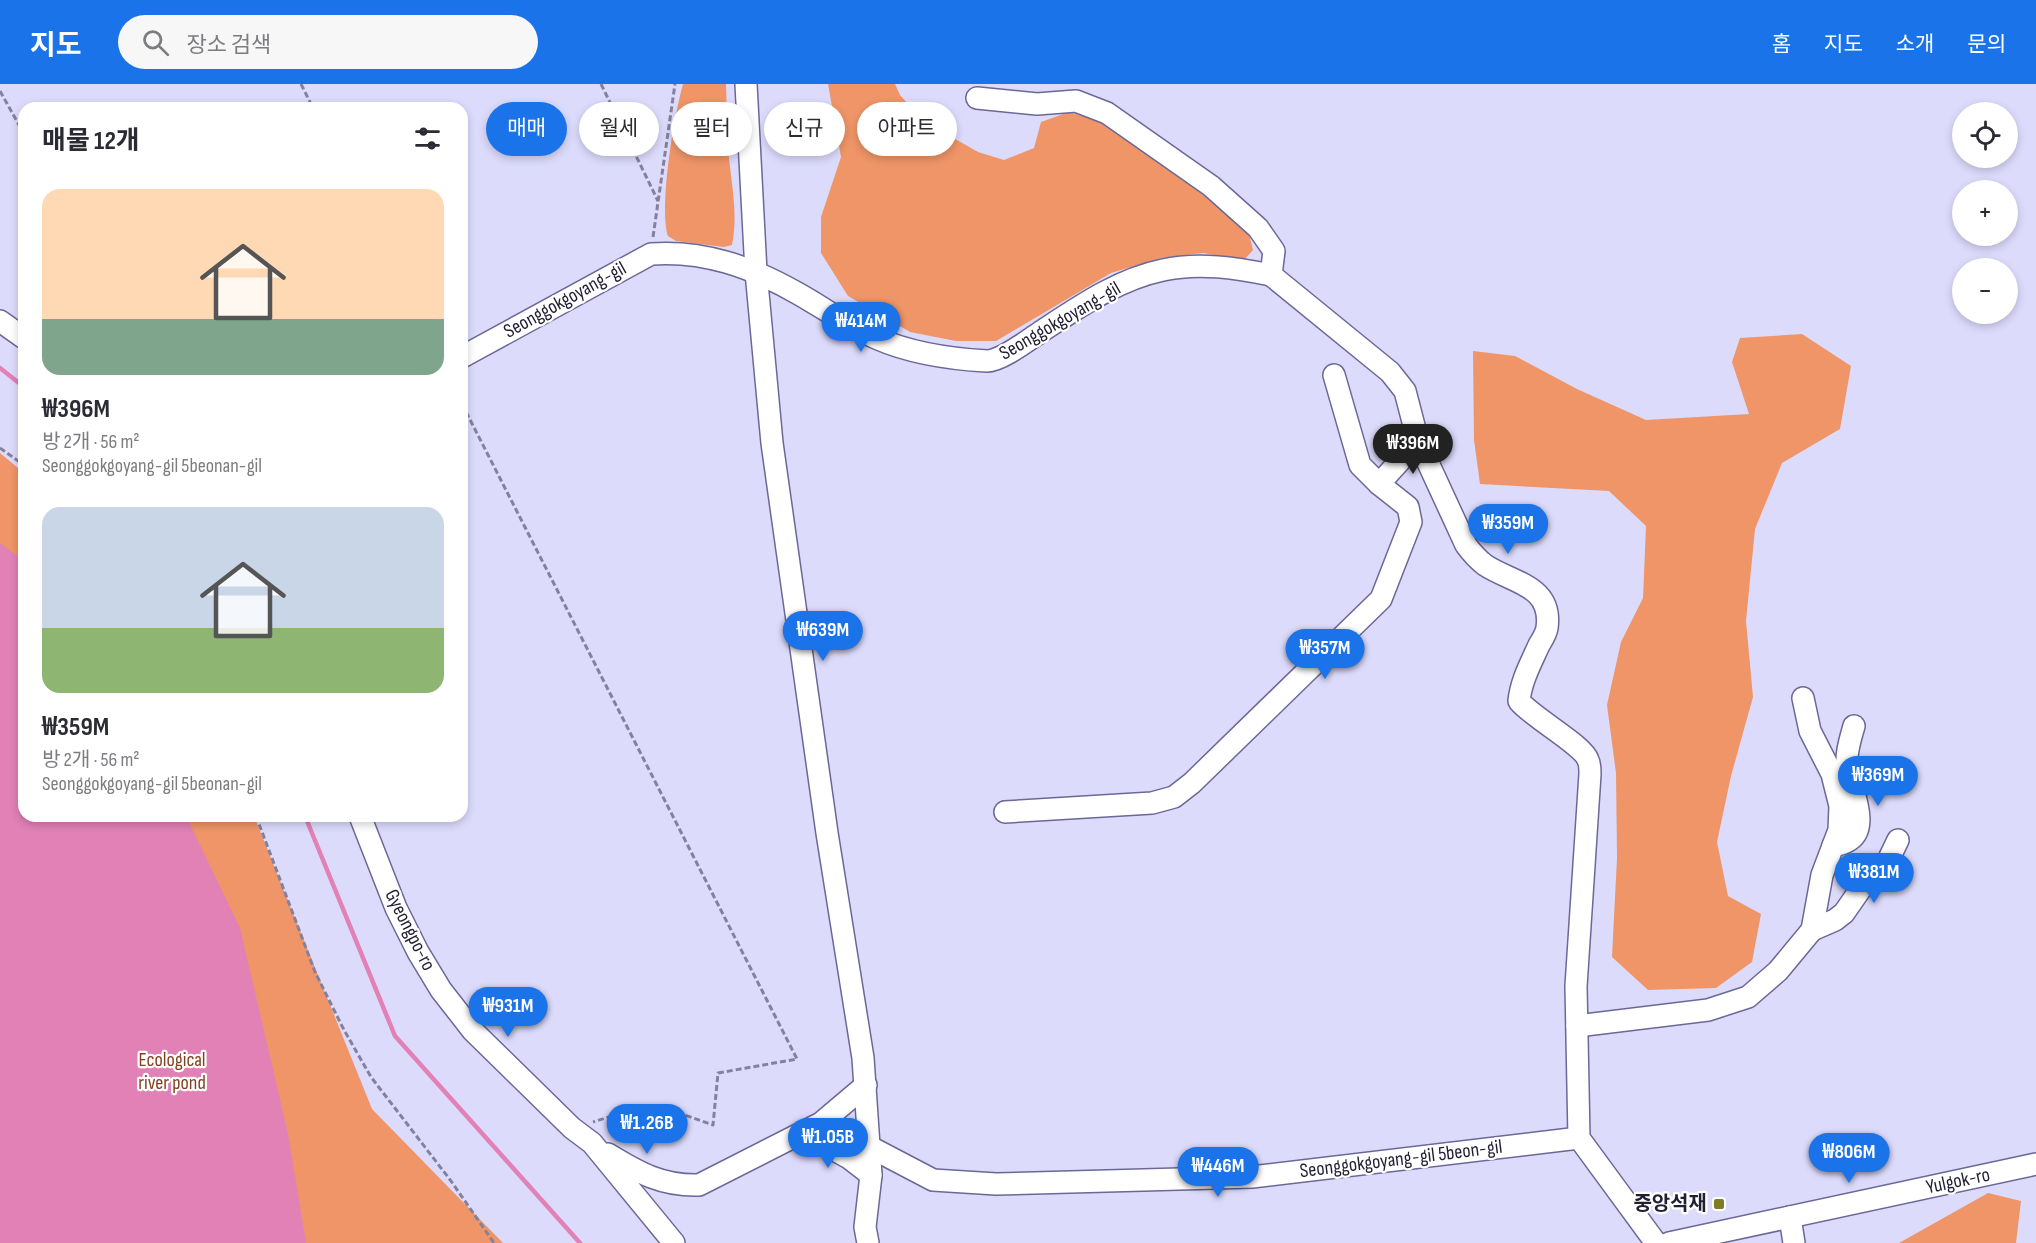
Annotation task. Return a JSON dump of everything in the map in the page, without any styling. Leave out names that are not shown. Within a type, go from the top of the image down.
[{"type":"street","points":[[747,84],[756,272],[772,443],[827,833],[866,1085],[871,1175],[865,1227],[868,1243]]},
{"type":"street","points":[[977,98],[1037,104],[1076,101],[1107,113],[1211,186],[1258,228],[1274,251],[1271,275],[1390,372],[1405,391],[1418,441],[1466,545],[1474,557],[1486,566],[1529,586],[1542,599],[1547,614],[1546,630],[1520,687],[1519,701],[1526,710],[1580,749],[1588,758],[1590,774],[1576,986],[1579,1138],[1656,1243]]},
{"type":"street","name":"Seonggokgoyang-gil","points":[[468,354],[651,254],[668,252],[702,255],[734,263],[756,272],[798,293],[877,339],[915,351],[991,361],[1017,348],[1074,310],[1116,286],[1163,270],[1203,266],[1247,270],[1271,275]]},
{"type":"street","points":[[0,321],[18,334]]},
{"type":"street","points":[[1005,812],[1152,803],[1174,797],[1192,783],[1381,599],[1411,522],[1408,507],[1378,484],[1360,465],[1334,375]]},
{"type":"street","points":[[1378,484],[1418,441]]},
{"type":"street","points":[[1803,698],[1810,731],[1832,774],[1840,806],[1839,830],[1822,875],[1812,930]]},
{"type":"street","points":[[1833,846],[1848,842],[1856,834],[1859,823],[1858,803],[1846,761],[1854,726]]},
{"type":"street","name":"Gyeongpo-ro","points":[[362,822],[396,908],[418,952],[441,990],[473,1031],[572,1128],[592,1143],[674,1243]]},
{"type":"street","points":[[1577,1026],[1708,1010],[1748,996],[1778,971],[1812,930],[1835,920],[1844,913],[1862,888],[1885,867],[1898,840]]},
{"type":"street","points":[[592,1143],[634,1170],[656,1180],[679,1185],[699,1185],[803,1133],[828,1118],[866,1085]]},
{"type":"street","points":[[803,1133],[849,1158],[871,1175]]},
{"type":"street","name":"Seonggokgoyang-gil 5beon-gil","points":[[870,1147],[933,1180],[996,1184],[1252,1177],[1579,1138]]},
{"type":"street","name":"Yulgok-ro","points":[[1669,1243],[2036,1164]]},
{"type":"street","points":[[1790,1217],[1794,1243]]},
{"type":"path","points":[[301,84],[310,102]]},
{"type":"path","points":[[601,84],[659,202]]},
{"type":"path","points":[[651,254],[675,84]]},
{"type":"path","points":[[0,92],[18,124]]},
{"type":"path","points":[[468,416],[797,1059],[718,1073],[713,1125],[668,1110],[609,1117],[572,1128]]},
{"type":"path","points":[[0,448],[18,461]]},
{"type":"path","points":[[258,822],[315,972],[344,1030],[371,1077],[451,1181],[494,1243]]},
{"type":"green space","points":[[683,84],[726,84],[726,102],[679,102]]},
{"type":"green space","points":[[828,84],[895,84],[906,102],[857,102],[857,156],[957,156],[957,140],[978,152],[1004,160],[1034,148],[1041,122],[1069,112],[1104,122],[1205,196],[1249,234],[1253,250],[1244,260],[1203,253],[1161,258],[1111,273],[996,341],[956,341],[910,332],[848,296],[821,253],[821,217],[841,156],[845,156],[845,102],[831,102]]},
{"type":"green space","points":[[671,146],[671,156],[729,156],[735,221],[732,245],[724,247],[676,241],[668,236],[666,183]]},
{"type":"green space","points":[[1802,334],[1851,366],[1840,429],[1782,463],[1755,529],[1746,621],[1753,697],[1731,776],[1717,842],[1728,896],[1761,914],[1752,962],[1716,988],[1648,990],[1612,957],[1617,858],[1616,773],[1607,705],[1621,642],[1643,598],[1646,526],[1609,491],[1480,484],[1474,440],[1473,351],[1515,356],[1577,389],[1646,420],[1749,414],[1732,362],[1740,338]]},
{"type":"green space","name":"Ecological river pond","points":[[0,453],[18,468],[18,822],[256,822],[372,1109],[503,1243],[0,1243]]},
{"type":"green space","points":[[1988,1193],[2021,1201],[2016,1243],[1899,1243]]},
{"type":"shaded area","name":"Ecological river pond","points":[[0,543],[18,556],[18,822],[189,822],[240,928],[288,1134],[306,1243],[0,1243]]},
{"type":"waterway","points":[[0,368],[18,382]]},
{"type":"waterway","points":[[307,822],[395,1036],[580,1243]]},
{"type":"place","name":"중앙석재","points":[[1719,1204]]}]
